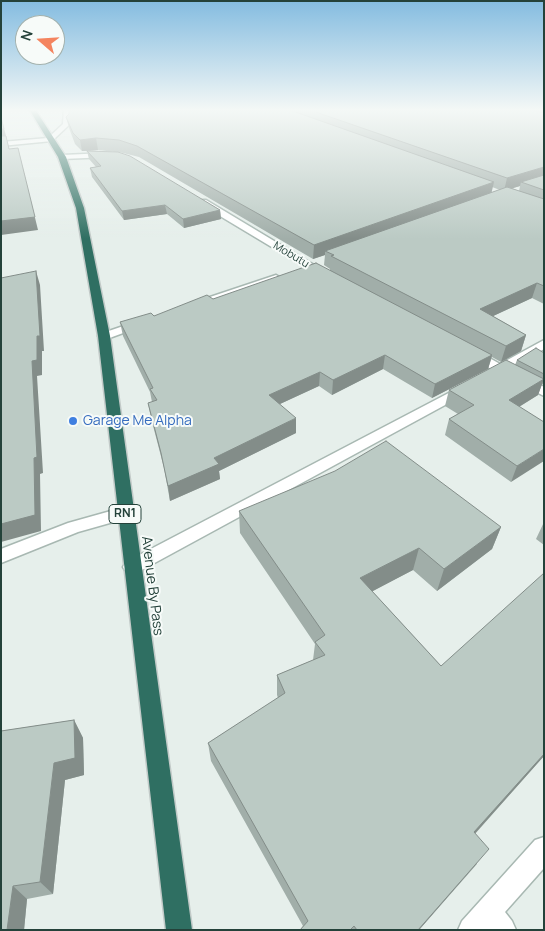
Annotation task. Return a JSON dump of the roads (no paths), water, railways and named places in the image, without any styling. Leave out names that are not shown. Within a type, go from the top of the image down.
[{"type":"highway","name":"Avenue By Pass","points":[[59,152],[80,208],[104,336],[179,930]]},
{"type":"street","points":[[62,157],[98,154],[121,156]]},
{"type":"street","name":"Mobutu","points":[[193,196],[300,269],[335,280]]},
{"type":"street","points":[[179,310],[328,260]]},
{"type":"street","points":[[104,336],[151,320]]},
{"type":"street","points":[[132,566],[502,369],[544,344]]},
{"type":"street","points":[[466,350],[544,392]]},
{"type":"street","points":[[1,556],[74,527],[125,514]]},
{"type":"street","points":[[488,924],[544,849]]},
{"type":"place","name":"Garage Me Alpha","points":[[73,421]]}]
